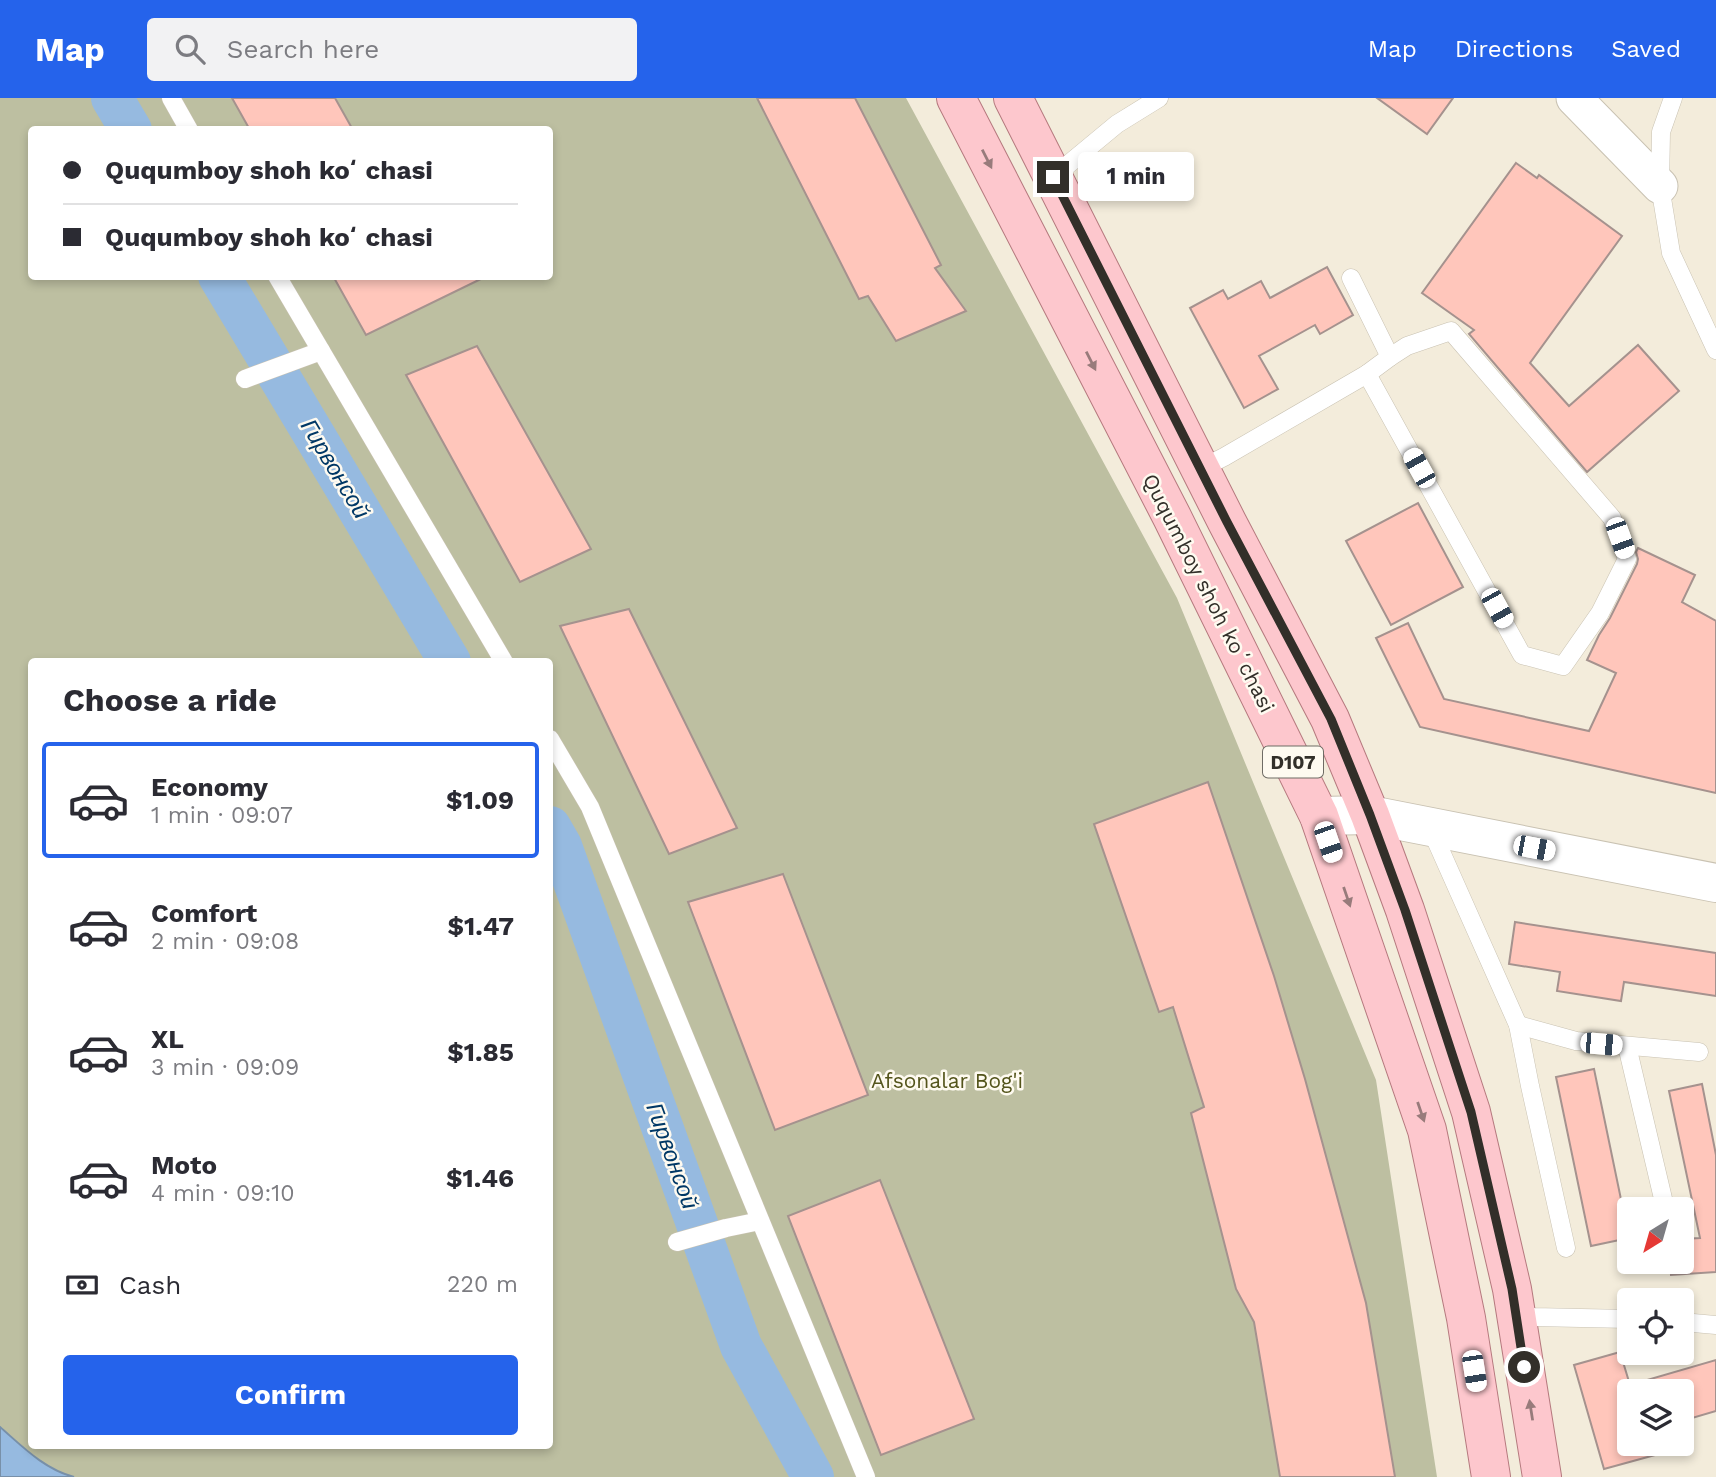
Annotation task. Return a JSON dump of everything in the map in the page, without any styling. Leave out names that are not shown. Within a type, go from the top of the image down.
[{"type":"main road","name":"Ququmboy shoh koʻchasi","points":[[956,98],[1178,529],[1319,816],[1427,1129],[1466,1318],[1492,1477]]},
{"type":"main road","name":"D107","points":[[1013,98],[1200,469],[1331,719],[1370,815],[1405,910],[1471,1112],[1512,1289],[1542,1477]]},
{"type":"main road","points":[[1319,816],[1370,815],[1716,883]]},
{"type":"street","points":[[1574,98],[1660,186]]},
{"type":"lane","points":[[171,98],[188,126]]},
{"type":"lane","points":[[1053,177],[1117,124],[1159,98]]},
{"type":"lane","points":[[1673,98],[1661,132],[1660,186],[1671,253],[1716,350]]},
{"type":"lane","points":[[1351,278],[1390,357]]},
{"type":"lane","points":[[278,280],[502,658]]},
{"type":"lane","points":[[1200,469],[1367,374],[1407,346],[1451,331],[1612,518],[1627,559],[1601,613],[1563,666],[1522,655],[1367,374]]},
{"type":"lane","points":[[245,379],[321,351]]},
{"type":"lane","points":[[553,744],[590,807],[866,1477]]},
{"type":"lane","points":[[1430,827],[1518,1025],[1566,1248]]},
{"type":"lane","points":[[1518,1025],[1576,1041],[1699,1052]]},
{"type":"lane","points":[[1627,1046],[1663,1197]]},
{"type":"lane","points":[[677,1242],[760,1221]]},
{"type":"lane","points":[[1516,1312],[1533,1317],[1617,1319]]},
{"type":"lane","points":[[1694,1323],[1716,1325]]},
{"type":"green space","name":"Afsonalar Bog'i","points":[[0,98],[906,98],[1177,598],[1376,1080],[1437,1477],[0,1477]]},
{"type":"water","points":[[0,1427],[43,1463],[74,1477],[0,1477]]},
{"type":"building","points":[[232,98],[335,98],[351,126],[248,126]]},
{"type":"building","points":[[757,98],[855,98],[941,265],[935,268],[966,311],[896,341],[868,296],[859,299]]},
{"type":"building","points":[[1377,98],[1453,98],[1427,134]]},
{"type":"building","points":[[1516,163],[1537,178],[1539,175],[1622,236],[1530,363],[1569,406],[1638,345],[1679,391],[1587,472],[1469,334],[1474,330],[1422,293]]},
{"type":"building","points":[[1327,267],[1353,315],[1320,334],[1315,325],[1259,356],[1278,389],[1244,408],[1190,308],[1223,290],[1228,299],[1261,281],[1270,298]]},
{"type":"building","points":[[335,280],[479,280],[366,335]]},
{"type":"building","points":[[477,346],[591,549],[520,582],[406,375]]},
{"type":"building","points":[[1418,503],[1463,587],[1391,625],[1346,541]]},
{"type":"building","points":[[1638,548],[1695,575],[1682,602],[1716,621],[1716,793],[1420,727],[1376,638],[1408,623],[1444,699],[1589,731],[1616,673],[1587,660],[1637,564]]},
{"type":"building","points":[[629,609],[737,828],[669,854],[560,626]]},
{"type":"building","points":[[1208,782],[1274,976],[1366,1303],[1395,1477],[1280,1477],[1254,1322],[1236,1289],[1191,1113],[1204,1107],[1173,1007],[1159,1012],[1094,824]]},
{"type":"building","points":[[783,874],[868,1095],[775,1130],[688,902]]},
{"type":"building","points":[[1515,922],[1716,953],[1716,996],[1624,982],[1621,1001],[1557,991],[1560,972],[1509,964]]},
{"type":"building","points":[[1594,1069],[1621,1197],[1617,1197],[1617,1241],[1591,1246],[1556,1077]]},
{"type":"building","points":[[1702,1084],[1716,1155],[1716,1272],[1694,1273],[1694,1238],[1700,1238],[1694,1197],[1691,1197],[1669,1091]]},
{"type":"building","points":[[880,1180],[974,1419],[881,1455],[788,1216]]},
{"type":"building","points":[[1617,1353],[1617,1365],[1624,1365],[1628,1379],[1617,1379],[1617,1456],[1651,1456],[1604,1469],[1574,1365]]},
{"type":"building","points":[[1716,1360],[1716,1411],[1694,1417],[1694,1379],[1651,1379]]},
{"type":"waterway","name":"Гирвонсой","points":[[112,98],[129,126]]},
{"type":"waterway","name":"Гирвонсой","points":[[221,280],[448,658]]},
{"type":"waterway","name":"Гирвонсой","points":[[553,832],[561,846],[741,1346],[813,1477]]},
{"type":"route","points":[[1053,177],[1227,522],[1331,719],[1370,815],[1405,910],[1471,1112],[1512,1289],[1524,1367]]}]
